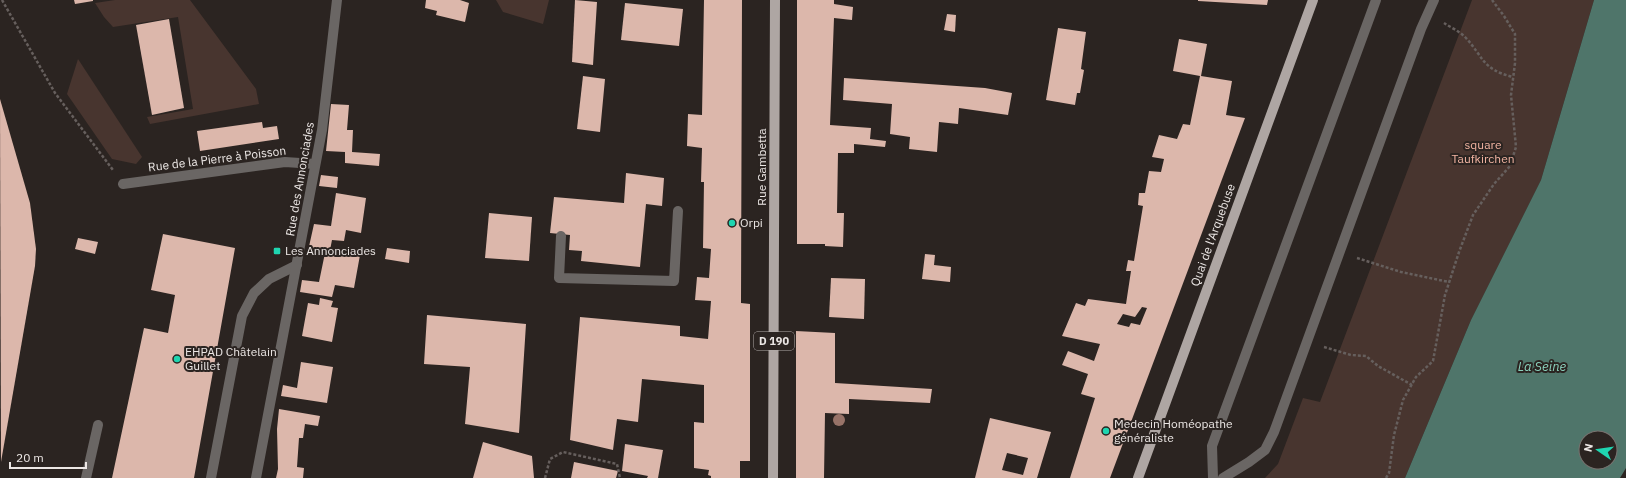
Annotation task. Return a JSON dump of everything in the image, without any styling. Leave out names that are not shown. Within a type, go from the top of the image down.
[{"type":"main road","name":"Rue Gambetta","points":[[773,478],[775,0]]},
{"type":"main road","name":"Quai de l'Arquebuse","points":[[1138,478],[1313,0]]},
{"type":"street","name":"Rue des Annonciades","points":[[256,478],[322,130],[337,0]]},
{"type":"street","points":[[1213,478],[1212,446],[1376,0]]},
{"type":"street","points":[[1223,478],[1265,450],[1274,432],[1428,12],[1434,0]]},
{"type":"street","name":"Rue de la Pierre à Poisson","points":[[123,184],[285,162],[315,164]]},
{"type":"street","points":[[561,236],[559,278],[674,281],[678,211]]},
{"type":"street","points":[[211,478],[242,316],[254,293],[269,279],[297,265]]},
{"type":"street","points":[[86,478],[98,425]]},
{"type":"path","points":[[2,0],[55,93],[123,184]]},
{"type":"path","points":[[1386,478],[1389,473],[1394,434],[1403,400],[1416,377],[1433,361],[1449,282],[1473,215],[1494,184],[1510,166],[1516,147],[1510,95],[1516,63],[1515,34],[1492,0]]},
{"type":"path","points":[[1428,12],[1464,36],[1485,64],[1502,74],[1513,77]]},
{"type":"path","points":[[1340,252],[1401,272],[1449,282]]},
{"type":"path","points":[[1307,341],[1351,355],[1366,356],[1378,366],[1412,384]]},
{"type":"path","points":[[545,478],[550,459],[563,452],[617,464],[620,478]]},
{"type":"green space","points":[[115,0],[190,0],[256,89],[259,104],[150,124],[147,117],[193,109],[178,17],[113,27],[95,3]]},
{"type":"green space","points":[[496,0],[549,0],[543,24],[503,12]]},
{"type":"green space","name":"square Taufkirchen","points":[[1472,0],[1594,0],[1541,180],[1471,320],[1405,478],[1265,478],[1278,464],[1303,398],[1320,402]]},
{"type":"green space","points":[[78,59],[142,157],[136,164],[112,159],[67,94]]},
{"type":"water","name":"La Seine","points":[[1594,0],[1626,0],[1626,468],[1620,478],[1405,478],[1471,320],[1541,180]]},
{"type":"building","points":[[74,0],[93,0],[93,1],[75,4]]},
{"type":"building","points":[[426,0],[460,0],[469,3],[465,22],[436,15],[437,11],[425,8]]},
{"type":"building","points":[[575,0],[597,2],[593,65],[572,62]]},
{"type":"building","points":[[704,0],[742,0],[741,303],[750,304],[750,461],[740,461],[740,478],[711,478],[711,476],[708,475],[709,470],[694,468],[694,422],[704,423],[704,385],[642,379],[638,422],[617,419],[613,450],[570,440],[580,317],[680,326],[680,336],[708,339],[711,301],[695,300],[697,277],[709,278],[711,249],[703,248],[704,182],[701,182],[702,148],[687,146],[688,114],[702,115]]},
{"type":"building","points":[[797,0],[834,0],[834,4],[853,7],[852,20],[834,18],[830,125],[871,128],[870,139],[886,141],[885,147],[854,144],[854,153],[838,153],[837,213],[844,213],[843,247],[825,246],[825,244],[797,244]]},
{"type":"building","points":[[1198,0],[1268,0],[1267,5]]},
{"type":"building","points":[[625,3],[683,9],[679,46],[621,40]]},
{"type":"building","points":[[947,14],[956,15],[955,32],[944,30]]},
{"type":"building","points":[[169,19],[184,108],[152,115],[136,25]]},
{"type":"building","points":[[1058,28],[1086,32],[1081,69],[1084,70],[1080,93],[1077,93],[1075,105],[1046,100]]},
{"type":"building","points":[[1179,39],[1207,44],[1201,76],[1232,81],[1226,115],[1245,118],[1110,478],[1070,478],[1095,398],[1081,394],[1088,374],[1062,365],[1068,351],[1094,361],[1100,344],[1062,336],[1076,303],[1085,306],[1088,299],[1126,304],[1131,271],[1126,271],[1128,260],[1134,261],[1143,206],[1138,205],[1139,193],[1145,193],[1149,171],[1161,172],[1164,159],[1152,157],[1159,135],[1177,139],[1183,124],[1190,125],[1200,76],[1173,71]],"holes":[[[1142,307],[1147,308],[1140,325],[1131,323],[1129,327],[1117,324],[1123,314],[1135,317]]]},
{"type":"building","points":[[583,76],[605,79],[600,132],[577,129]]},
{"type":"building","points":[[844,78],[985,88],[1012,93],[1008,115],[959,108],[958,124],[939,122],[937,152],[909,149],[910,137],[890,134],[892,104],[843,100]]},
{"type":"building","points":[[0,99],[30,203],[36,249],[35,266],[1,462]]},
{"type":"building","points":[[331,104],[349,105],[347,130],[353,130],[352,152],[380,154],[379,166],[345,163],[345,152],[326,151]]},
{"type":"building","points":[[262,122],[263,128],[277,126],[279,139],[200,151],[197,131]]},
{"type":"building","points":[[626,173],[664,178],[662,206],[646,204],[640,267],[581,261],[582,251],[569,250],[570,235],[550,233],[554,197],[624,203]]},
{"type":"building","points":[[321,175],[338,177],[337,188],[319,186]]},
{"type":"building","points":[[336,193],[366,198],[361,233],[346,230],[344,241],[332,240],[330,250],[360,255],[354,288],[335,285],[332,297],[300,292],[302,280],[319,282],[325,253],[308,251],[314,224],[331,226]]},
{"type":"building","points":[[489,213],[532,217],[529,261],[485,258]]},
{"type":"building","name":"EHPAD Châtelain Guillet","points":[[163,234],[235,248],[194,478],[112,478],[144,328],[168,333],[175,295],[151,290]]},
{"type":"building","points":[[78,238],[98,242],[95,254],[75,249]]},
{"type":"building","points":[[387,248],[410,251],[409,263],[385,259]]},
{"type":"building","points":[[925,254],[935,255],[934,265],[951,267],[950,282],[922,279]]},
{"type":"building","points":[[831,278],[865,279],[864,319],[829,317]]},
{"type":"building","points":[[320,298],[333,301],[331,307],[338,308],[332,342],[302,336],[308,303],[319,305]]},
{"type":"building","points":[[427,315],[526,324],[519,433],[465,424],[470,367],[424,364]]},
{"type":"building","points":[[796,331],[835,333],[835,383],[932,389],[930,403],[849,399],[849,414],[825,413],[824,478],[796,478]]},
{"type":"building","points":[[301,362],[333,367],[327,403],[281,396],[283,385],[297,388]]},
{"type":"building","points":[[279,409],[320,416],[318,426],[305,424],[303,438],[299,438],[297,467],[304,468],[303,478],[276,478],[278,469],[277,429]]},
{"type":"building","points":[[990,418],[1051,432],[1037,478],[975,478]],"holes":[[[1007,453],[1028,458],[1023,475],[1002,470]]]},
{"type":"building","points":[[483,442],[532,456],[534,478],[473,478]]},
{"type":"building","points":[[625,444],[663,450],[658,478],[647,478],[648,476],[622,471]]},
{"type":"building","points":[[574,462],[618,471],[616,478],[571,478]]},
{"type":"place","name":"Orpi","points":[[732,223]]},
{"type":"place","name":"Les Annonciades","points":[[277,251]]},
{"type":"place","name":"EHPAD Châtelain Guillet","points":[[177,359]]},
{"type":"place","name":"Medecin Homéopathe généraliste","points":[[1106,431]]}]
